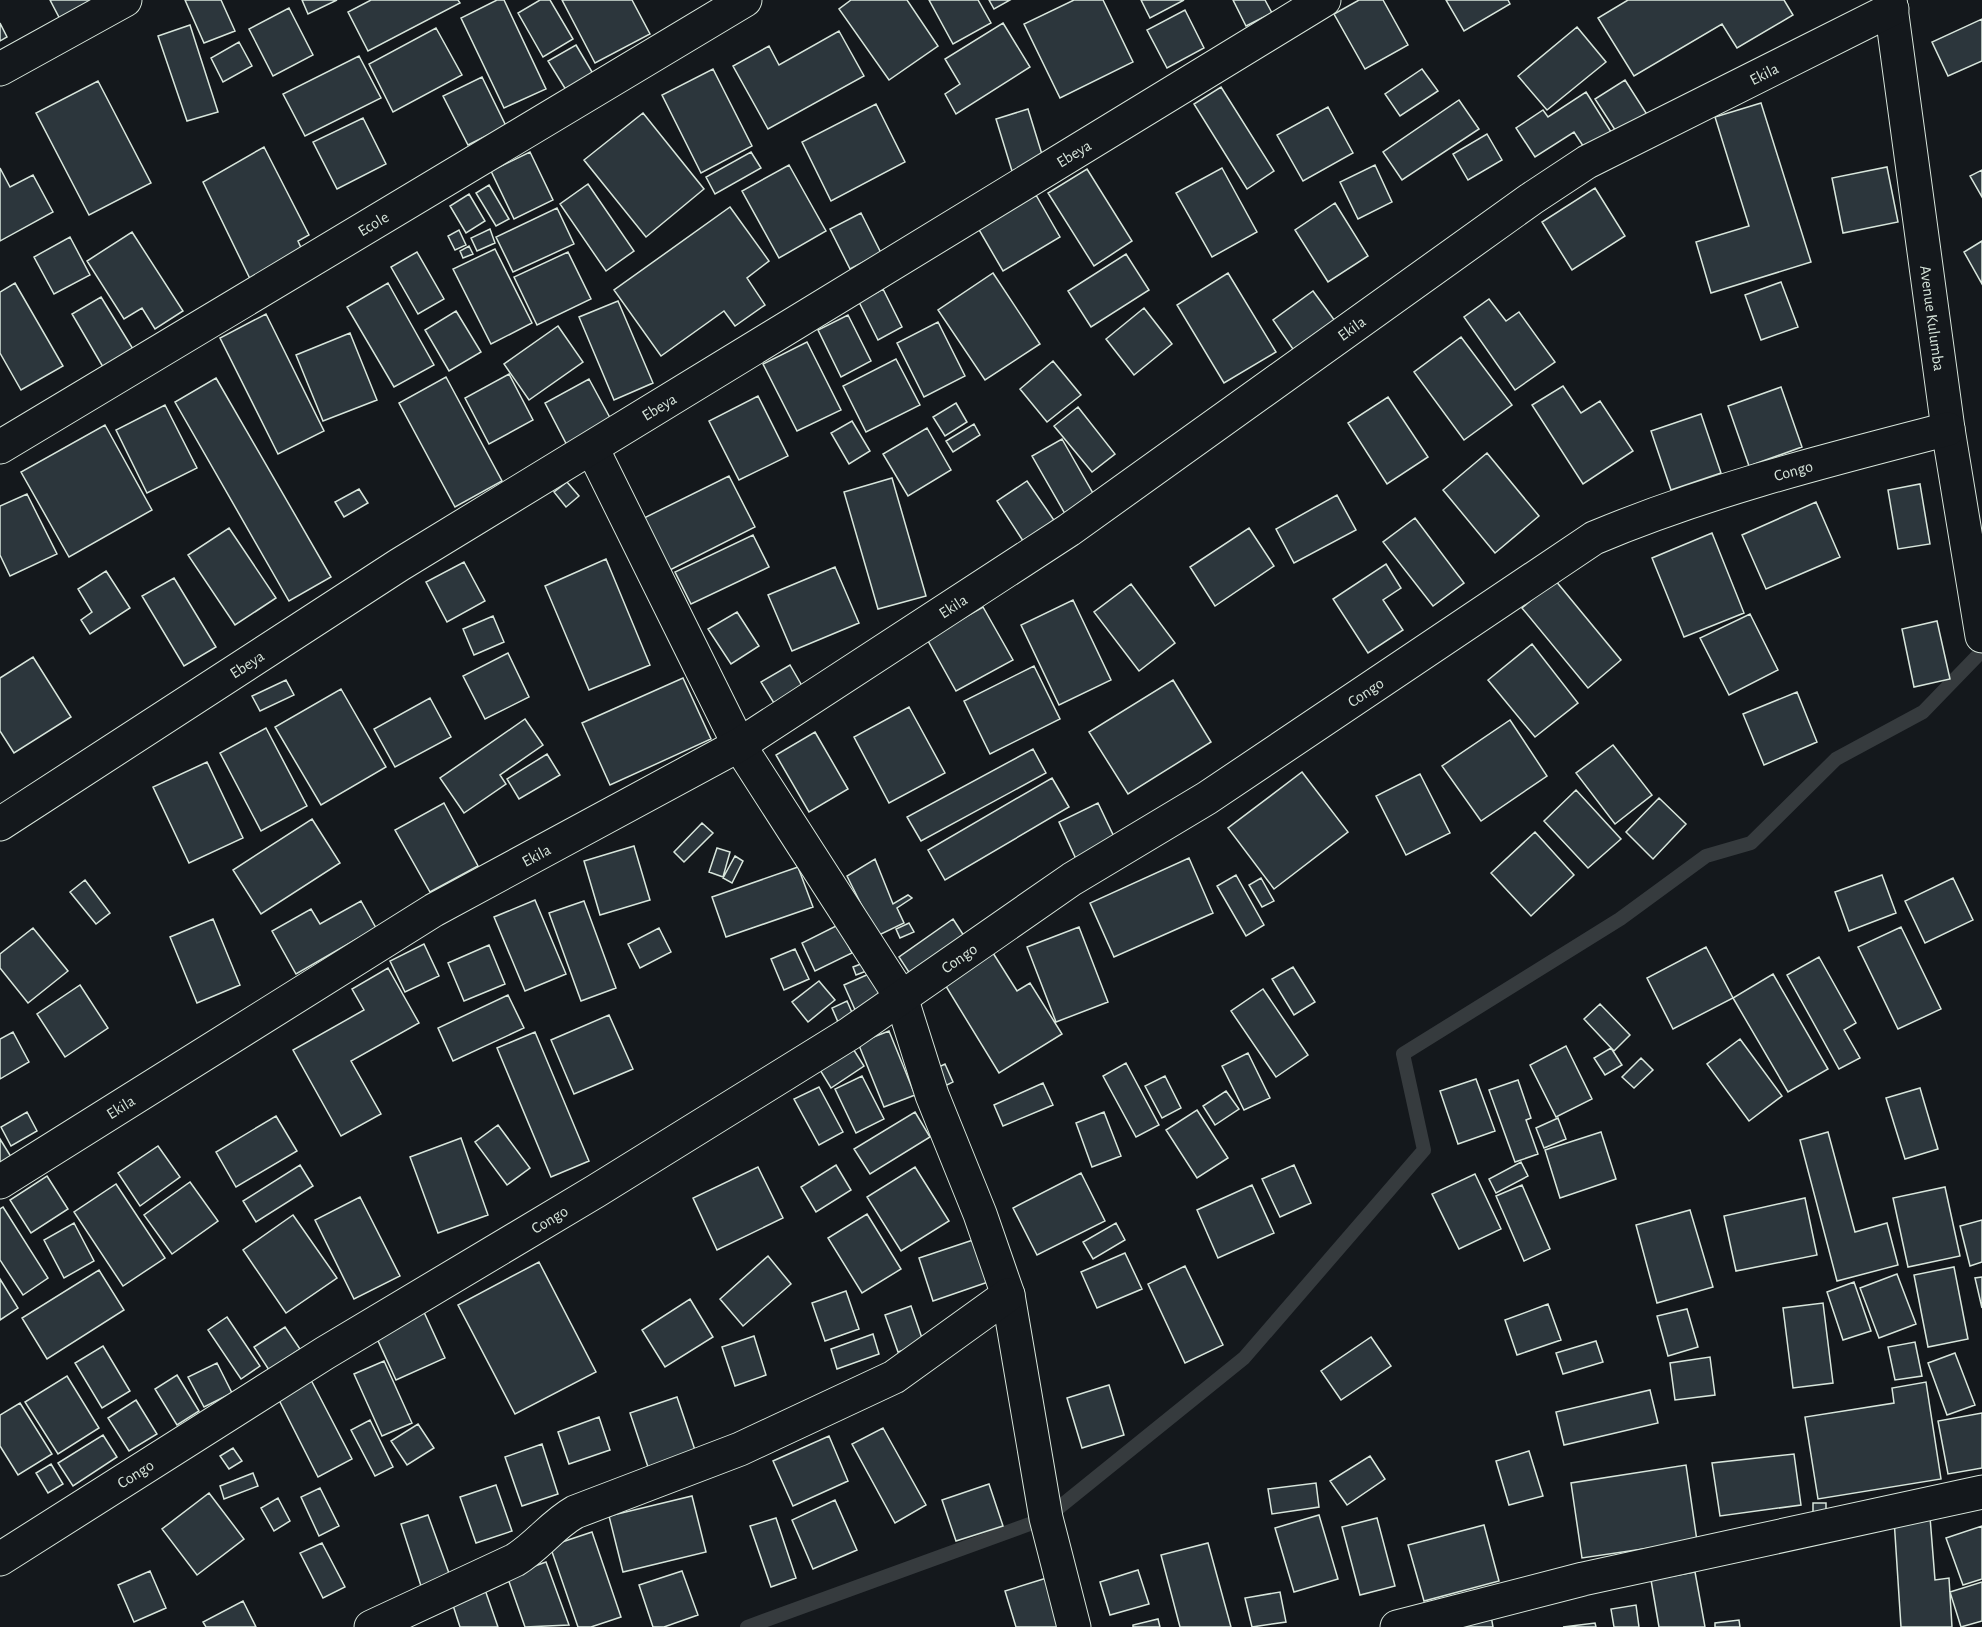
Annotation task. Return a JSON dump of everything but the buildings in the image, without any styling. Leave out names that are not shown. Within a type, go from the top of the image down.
[{"type":"street","points":[[0,69],[125,0]]},
{"type":"street","name":"Ecole","points":[[0,447],[745,0]]},
{"type":"street","name":"Ebeya","points":[[0,824],[399,565],[1324,0]]},
{"type":"street","name":"Avenue Kulumba","points":[[1891,4],[1948,429],[1982,636]]},
{"type":"street","name":"Ekila","points":[[0,1182],[434,910],[739,745],[1069,530],[1531,199],[1587,162],[1891,4]]},
{"type":"street","name":"Congo","points":[[0,1559],[325,1353],[596,1191],[849,1034],[1072,879],[1207,798],[1594,538],[1643,518],[1778,473],[1948,429]]},
{"type":"street","points":[[592,448],[739,745],[901,997],[933,1095],[980,1214],[1008,1295],[1046,1518],[1074,1627]]},
{"type":"street","points":[[371,1627],[515,1560],[533,1549],[556,1522],[575,1512],[740,1449],[894,1377],[1008,1295]]},
{"type":"street","points":[[1397,1627],[1583,1579],[1982,1492]]},
{"type":"waterway","points":[[747,1627],[1046,1518],[1244,1358],[1424,1150],[1403,1054],[1620,919],[1706,856],[1751,843],[1836,759],[1923,712],[1982,651]]}]
